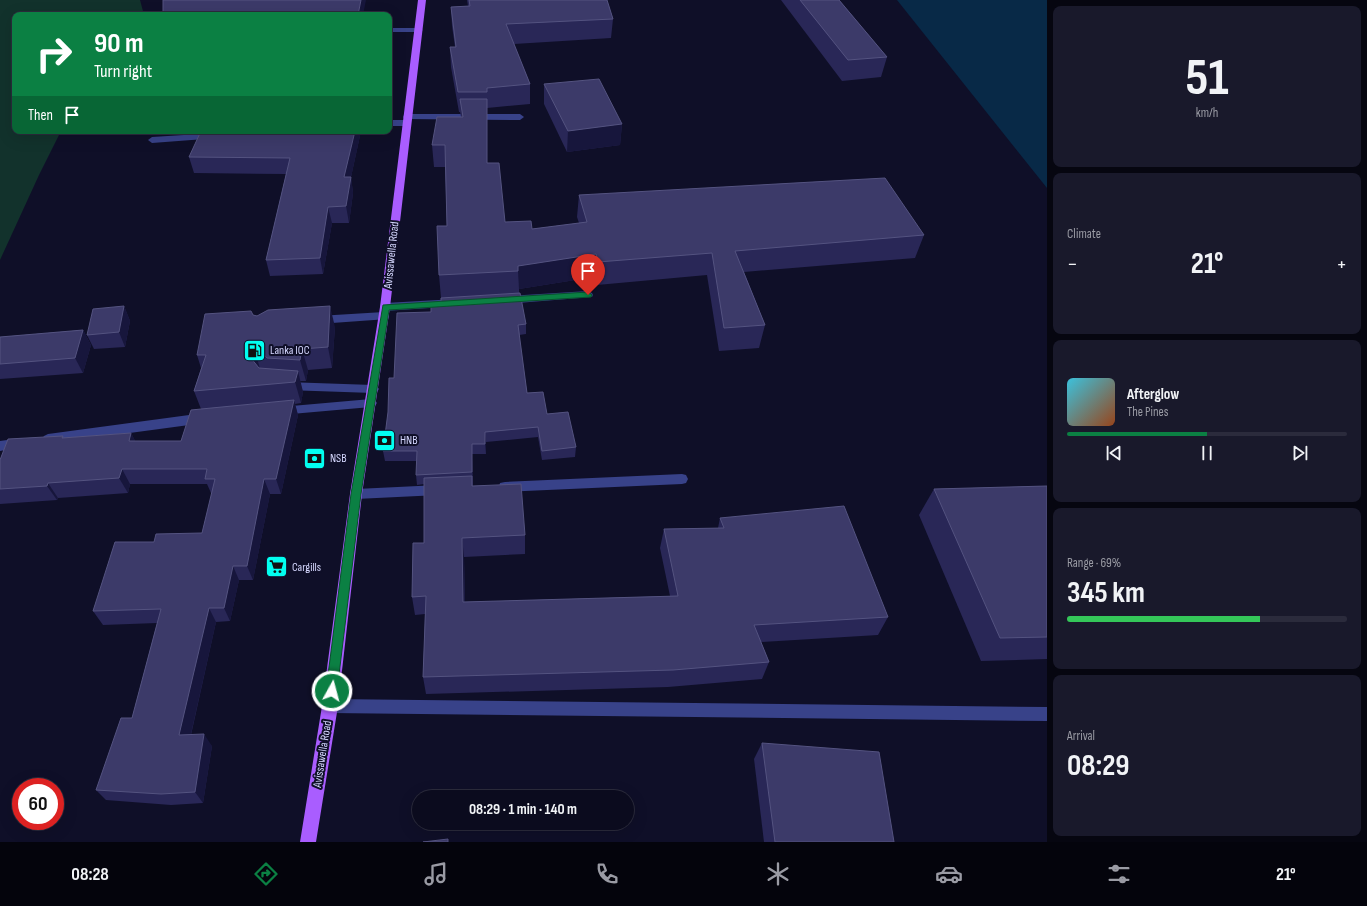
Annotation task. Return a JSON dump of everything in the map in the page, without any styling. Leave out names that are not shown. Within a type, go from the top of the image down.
[{"type":"main road","name":"Avissawella Road","points":[[308,842],[330,706],[356,494],[385,312],[406,120],[422,0]]},
{"type":"street","points":[[392,30],[419,30]]},
{"type":"street","points":[[392,122],[406,120],[520,117]]},
{"type":"street","points":[[152,140],[227,135]]},
{"type":"street","points":[[495,301],[588,295]]},
{"type":"street","points":[[308,321],[463,303]]},
{"type":"street","points":[[278,385],[373,389]]},
{"type":"street","points":[[268,412],[371,403]]},
{"type":"street","points":[[0,446],[182,420],[213,417]]},
{"type":"street","points":[[491,488],[682,478]]},
{"type":"street","points":[[356,494],[451,490]]},
{"type":"street","points":[[330,706],[1047,714]]},
{"type":"green space","points":[[0,0],[140,0],[143,12],[12,12],[12,134],[60,134],[0,260]]},
{"type":"water","points":[[897,0],[1047,0],[1047,188],[1039,178]]},
{"type":"building","points":[[163,0],[361,0],[359,12],[163,12]]},
{"type":"building","points":[[469,0],[607,0],[613,19],[506,24],[530,84],[487,88],[487,92],[458,92],[450,47],[456,47],[451,7],[470,6]]},
{"type":"building","points":[[800,0],[839,0],[887,57],[848,60]]},
{"type":"building","points":[[599,79],[622,124],[568,131],[544,84]]},
{"type":"building","points":[[460,99],[487,99],[487,163],[499,163],[505,222],[531,221],[532,229],[587,222],[579,195],[885,178],[924,235],[735,251],[765,325],[724,328],[712,253],[598,262],[596,254],[518,266],[518,271],[439,275],[437,226],[447,226],[445,145],[432,145],[437,117],[463,117]]},
{"type":"building","points":[[200,134],[354,134],[344,177],[351,177],[346,206],[328,207],[320,258],[266,260],[290,158],[189,157]]},
{"type":"building","points":[[520,293],[526,324],[518,325],[527,393],[543,392],[547,414],[568,412],[576,447],[542,451],[538,427],[485,432],[485,444],[472,444],[472,472],[416,475],[417,451],[383,451],[388,412],[389,378],[394,378],[397,313],[431,312],[431,305],[441,304],[441,298]]},
{"type":"building","points":[[124,306],[119,332],[87,335],[93,309]]},
{"type":"building","points":[[330,306],[328,347],[302,349],[300,360],[267,358],[259,349],[254,347],[249,348],[246,352],[259,368],[298,371],[295,382],[194,391],[206,355],[197,355],[205,314],[251,311],[253,315],[257,316],[268,310]]},
{"type":"building","points":[[83,330],[75,358],[0,364],[0,337]]},
{"type":"building","points":[[294,400],[276,479],[264,479],[247,566],[233,566],[224,608],[209,608],[179,735],[204,734],[195,792],[161,794],[96,790],[121,718],[132,718],[161,609],[93,611],[115,542],[154,542],[156,534],[202,533],[215,479],[205,479],[207,469],[122,469],[119,478],[48,483],[47,486],[0,489],[0,460],[8,439],[63,436],[62,438],[131,433],[129,441],[181,441],[191,410]]},
{"type":"building","points":[[472,476],[472,486],[521,484],[525,535],[462,538],[463,602],[678,596],[664,529],[724,528],[720,518],[844,506],[888,617],[754,625],[769,662],[673,670],[423,677],[426,596],[412,597],[413,543],[424,543],[424,478]]},
{"type":"building","points":[[1047,486],[1047,637],[1000,638],[934,489]]},
{"type":"building","points":[[762,743],[879,752],[894,842],[775,842]]},
{"type":"building","points":[[448,839],[448,842],[423,842]]},
{"type":"place","name":"Lanka IOC","points":[[254,350]]},
{"type":"place","name":"HNB","points":[[384,440]]},
{"type":"place","name":"NSB","points":[[314,458]]},
{"type":"place","name":"Cargills","points":[[276,567]]},
{"type":"route","points":[[332,691],[356,494],[385,307],[588,295]]}]
